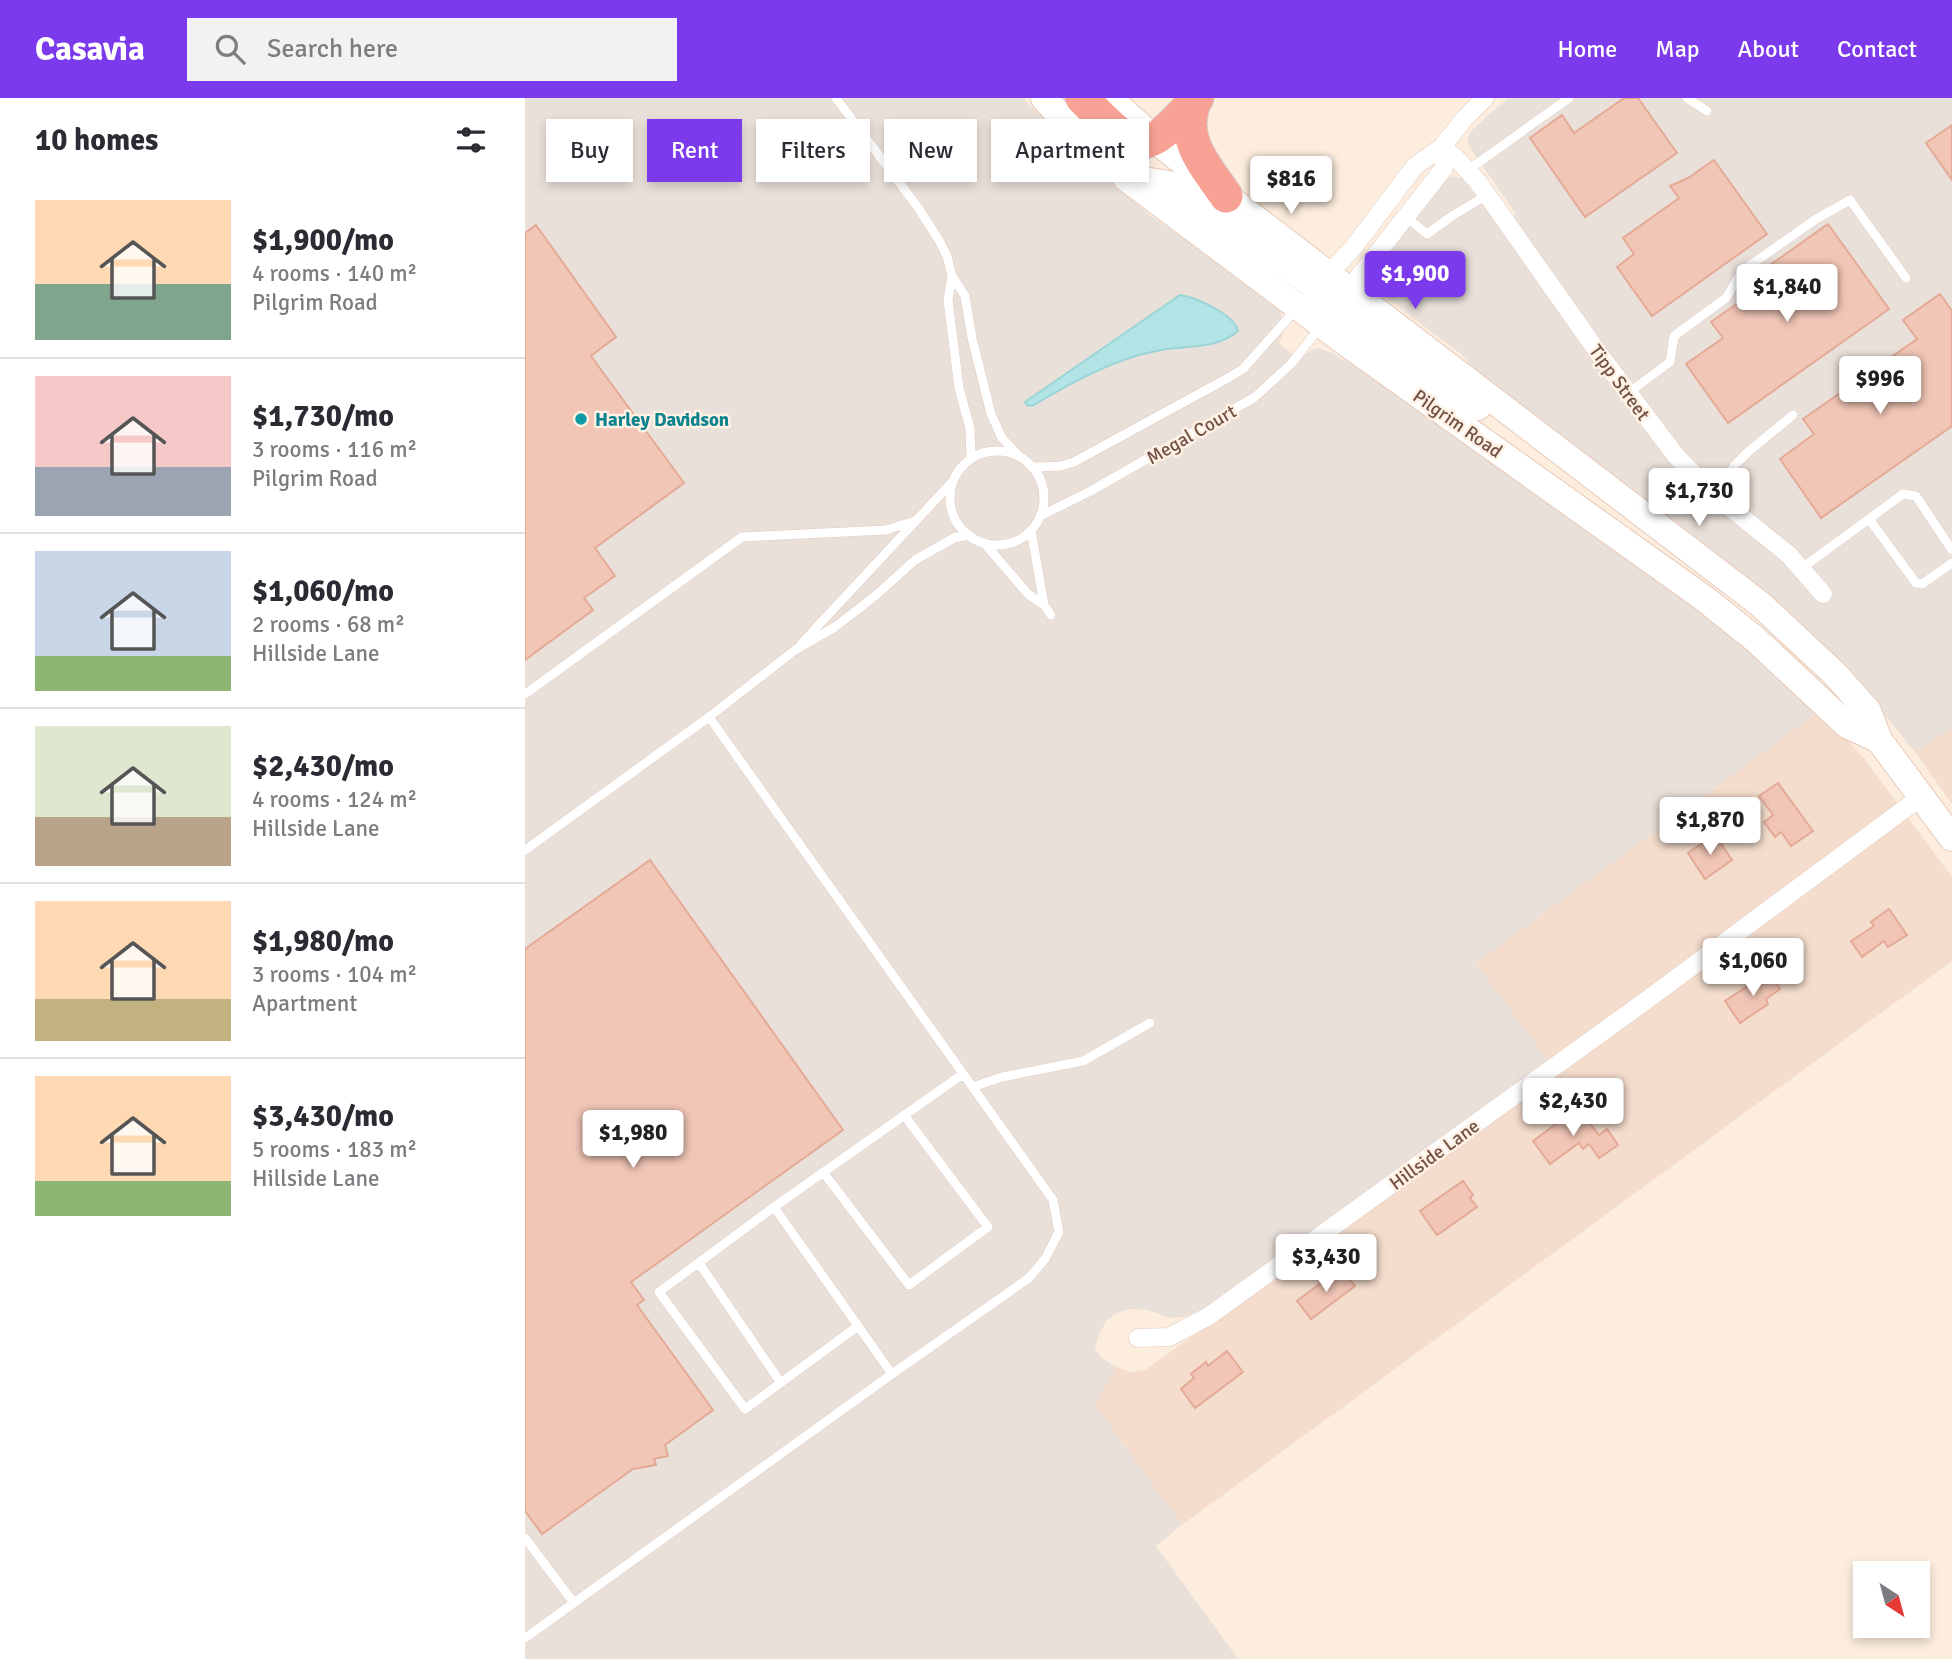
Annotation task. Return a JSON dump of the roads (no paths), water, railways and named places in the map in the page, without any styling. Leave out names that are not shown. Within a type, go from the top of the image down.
[{"type":"highway","points":[[1082,98],[1124,137],[1138,144],[1155,140],[1196,99]]},
{"type":"highway","points":[[1196,99],[1189,121],[1191,137],[1226,196]]},
{"type":"street","name":"Pilgrim Road","points":[[1044,98],[1063,119]]},
{"type":"street","name":"Pilgrim Road","points":[[1109,98],[1155,140],[1226,196],[1351,315],[1444,387],[1496,418],[1528,427],[1760,604],[1843,683],[1868,711],[1879,740],[1952,838]]},
{"type":"street","points":[[1330,297],[1357,244],[1415,166],[1441,147],[1464,118],[1485,98]]},
{"type":"street","points":[[1330,297],[1406,217],[1444,168],[1441,147]]},
{"type":"street","name":"Tipp Street","points":[[1441,147],[1468,170],[1676,456],[1716,496],[1789,555],[1823,594]]},
{"type":"street","points":[[1149,181],[1174,185],[1330,297]]},
{"type":"street","name":"Pilgrim Road","points":[[1131,182],[1298,307],[1330,297]]},
{"type":"street","name":"Pilgrim Road","points":[[1330,297],[1755,639],[1847,725],[1879,740]]},
{"type":"street","name":"Hillside Lane","points":[[1137,1338],[1169,1337],[1209,1316],[1644,1002],[1922,796]]},
{"type":"lane","points":[[836,98],[931,226],[947,256],[952,276],[965,296],[972,338],[992,414],[1002,438],[1034,467],[1043,485],[1044,505],[1031,530],[1024,537],[1005,545],[985,544]]},
{"type":"lane","points":[[1468,170],[1569,98]]},
{"type":"lane","points":[[1687,98],[1707,111]]},
{"type":"lane","points":[[1406,217],[1427,234],[1487,195]]},
{"type":"lane","points":[[1628,393],[1669,362],[1674,337],[1726,298],[1742,271],[1816,219],[1850,200],[1906,278]]},
{"type":"lane","points":[[952,276],[948,300],[959,388],[970,428],[971,459]]},
{"type":"lane","name":"Megal Court","points":[[1040,516],[1089,492],[1255,397],[1291,365],[1330,297]]},
{"type":"lane","name":"Megal Court","points":[[1034,467],[1061,466],[1074,462],[1228,379],[1243,369],[1298,307]]},
{"type":"lane","points":[[1716,496],[1734,466],[1793,415]]},
{"type":"lane","points":[[795,650],[953,481],[963,464],[980,454],[999,450],[1019,455]]},
{"type":"lane","points":[[953,481],[950,501],[955,520],[968,535],[985,544],[1028,594],[1044,605],[1051,615]]},
{"type":"lane","points":[[1802,568],[1903,494],[1916,496],[1952,550]]},
{"type":"lane","points":[[1869,519],[1916,583],[1922,584],[1952,563]]},
{"type":"lane","points":[[525,694],[741,537],[886,530],[915,521]]},
{"type":"lane","points":[[1031,530],[1044,605]]},
{"type":"lane","points":[[525,850],[709,717],[795,650],[835,627],[915,560],[954,538],[968,535]]},
{"type":"lane","points":[[525,1623],[529,1636],[1029,1278],[1045,1259],[1059,1232],[1053,1200],[709,717]]},
{"type":"lane","points":[[973,1087],[1002,1077],[1083,1061],[1150,1023]]},
{"type":"lane","points":[[858,1326],[745,1409],[659,1292],[963,1074]]},
{"type":"lane","points":[[823,1172],[909,1285],[988,1227],[904,1115]]},
{"type":"lane","points":[[774,1207],[892,1374]]},
{"type":"lane","points":[[699,1263],[781,1383]]},
{"type":"lane","points":[[525,1538],[575,1603]]},
{"type":"water","points":[[1180,295],[1205,303],[1223,313],[1238,331],[1224,340],[1201,346],[1172,348],[1139,355],[1084,377],[1032,406],[1027,405],[1025,402]]},
{"type":"place","name":"Harley Davidson","points":[[581,419]]}]
